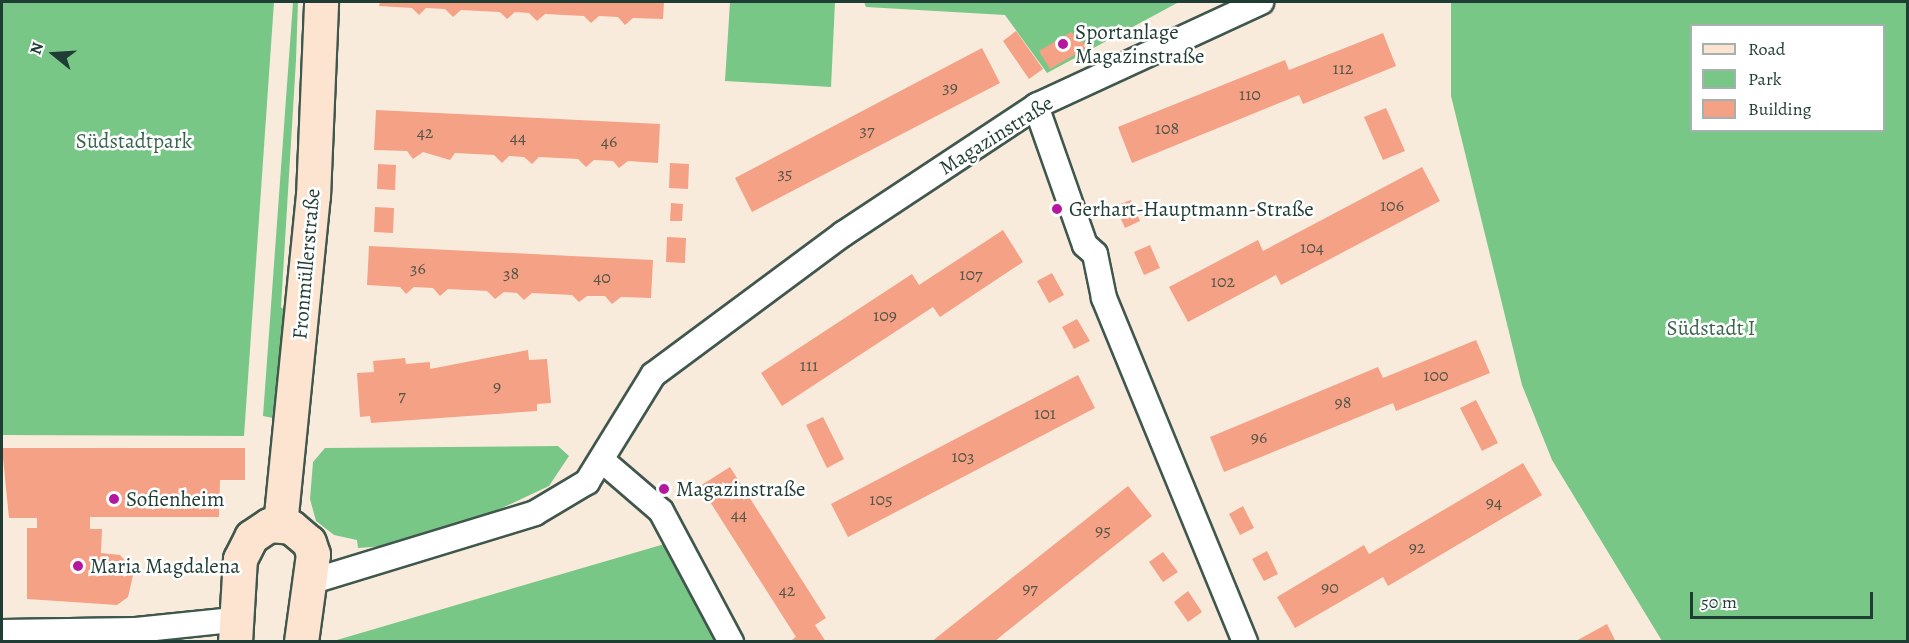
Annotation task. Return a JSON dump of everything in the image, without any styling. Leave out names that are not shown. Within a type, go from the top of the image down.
[{"type":"main road","name":"Fronmüllerstraße","points":[[280,525],[313,196],[321,2]]},
{"type":"main road","points":[[234,631],[244,546],[260,529],[280,525],[309,542],[313,581],[301,642]]},
{"type":"street","name":"Magazinstraße","points":[[313,581],[536,513],[587,482],[604,462],[653,375],[843,234],[1036,106],[1261,2]]},
{"type":"street","points":[[1036,106],[1085,245],[1095,254],[1104,298],[1245,642]]},
{"type":"street","points":[[604,462],[661,512],[731,642]]},
{"type":"street","points":[[2,632],[234,631]]},
{"type":"green space","name":"Südstadtpark","points":[[2,2],[274,2],[244,436],[2,435]]},
{"type":"green space","points":[[293,2],[298,2],[296,60],[281,307],[287,313],[273,418],[263,416]]},
{"type":"green space","points":[[730,2],[835,2],[831,87],[725,81]]},
{"type":"green space","name":"Sportanlage Magazinstraße","points":[[864,2],[1179,2],[1047,73],[1005,15],[866,7]]},
{"type":"green space","name":"Südstadt I","points":[[1451,2],[1907,2],[1907,641],[1662,641],[1552,460],[1522,385],[1451,96]]},
{"type":"green space","points":[[558,446],[569,456],[549,486],[457,529],[399,545],[358,548],[357,540],[334,535],[316,521],[310,499],[313,462],[325,448]]},
{"type":"green space","points":[[668,543],[716,641],[330,642]]},
{"type":"building","points":[[380,2],[664,2],[663,19],[633,18],[625,25],[618,17],[599,16],[591,23],[584,16],[545,14],[537,21],[529,13],[515,12],[507,19],[500,12],[461,10],[453,17],[445,9],[426,8],[419,15],[412,8],[379,6]]},
{"type":"building","points":[[1016,31],[1043,69],[1029,79],[1003,41]]},
{"type":"building","points":[[1071,32],[1088,47],[1050,69],[1039,51]]},
{"type":"building","points":[[1383,33],[1396,66],[1303,104],[1299,95],[1132,163],[1118,127],[1285,60],[1289,70]]},
{"type":"building","points":[[982,48],[1000,83],[752,212],[735,178]]},
{"type":"building","points":[[1386,108],[1405,151],[1383,160],[1364,117]]},
{"type":"building","points":[[376,110],[660,124],[658,163],[628,161],[619,168],[613,161],[594,160],[586,167],[578,159],[539,157],[532,164],[524,157],[509,156],[502,163],[494,155],[455,153],[450,160],[423,152],[413,159],[407,151],[374,150]]},
{"type":"building","points":[[670,163],[689,164],[688,189],[669,188]]},
{"type":"building","points":[[378,164],[396,165],[395,190],[377,189]]},
{"type":"building","points":[[1422,167],[1440,201],[1281,285],[1276,275],[1188,322],[1169,287],[1258,240],[1263,251]]},
{"type":"building","points":[[1131,200],[1140,221],[1125,228],[1115,206]]},
{"type":"building","points":[[671,203],[683,204],[682,221],[670,221]]},
{"type":"building","points":[[375,207],[394,208],[393,233],[374,232]]},
{"type":"building","points":[[1003,230],[1023,262],[940,317],[933,307],[782,406],[761,373],[912,274],[919,285]]},
{"type":"building","points":[[667,237],[686,238],[685,263],[666,262]]},
{"type":"building","points":[[1150,245],[1160,268],[1144,275],[1134,252]]},
{"type":"building","points":[[369,246],[653,260],[651,298],[621,297],[612,304],[605,296],[587,296],[579,302],[572,295],[532,293],[524,300],[517,293],[504,292],[495,299],[487,291],[448,289],[440,296],[433,288],[414,287],[406,294],[400,287],[367,285]]},
{"type":"building","points":[[1052,273],[1064,295],[1049,303],[1037,281]]},
{"type":"building","points":[[1077,319],[1090,341],[1074,349],[1062,327]]},
{"type":"building","points":[[1476,340],[1490,373],[1396,411],[1393,403],[1224,472],[1210,437],[1378,367],[1383,378]]},
{"type":"building","points":[[528,350],[529,360],[547,359],[551,403],[537,404],[537,411],[371,423],[370,416],[360,417],[357,373],[374,372],[373,361],[405,358],[406,364],[430,362],[430,369]]},
{"type":"building","points":[[1078,375],[1095,408],[848,537],[831,504]]},
{"type":"building","points":[[1476,400],[1498,443],[1482,451],[1460,408]]},
{"type":"building","points":[[823,417],[844,459],[827,468],[806,425]]},
{"type":"building","name":"Sofienheim","points":[[2,448],[245,448],[245,480],[220,480],[219,517],[90,517],[90,529],[102,529],[101,553],[120,555],[134,571],[128,597],[117,605],[27,599],[27,528],[37,528],[37,518],[9,518]]},
{"type":"building","points":[[1523,463],[1542,495],[1388,586],[1383,577],[1295,628],[1277,597],[1364,545],[1369,554]]},
{"type":"building","points":[[730,467],[826,618],[815,625],[826,642],[789,642],[796,637],[700,486]]},
{"type":"building","points":[[1128,486],[1152,516],[994,642],[931,642]]},
{"type":"building","points":[[1243,506],[1254,528],[1240,535],[1229,514]]},
{"type":"building","points":[[1267,551],[1278,574],[1264,581],[1252,559]]},
{"type":"building","points":[[1163,552],[1178,572],[1163,582],[1149,562]]},
{"type":"building","points":[[1188,591],[1202,612],[1188,622],[1174,602]]},
{"type":"building","points":[[1607,624],[1616,642],[1574,642]]},
{"type":"place","name":"Sportanlage Magazinstraße","points":[[1063,44]]},
{"type":"place","name":"Gerhart-Hauptmann-Straße","points":[[1057,209]]},
{"type":"place","name":"Magazinstraße","points":[[664,489]]},
{"type":"place","name":"Sofienheim","points":[[114,499]]},
{"type":"place","name":"Maria Magdalena","points":[[78,566]]}]
